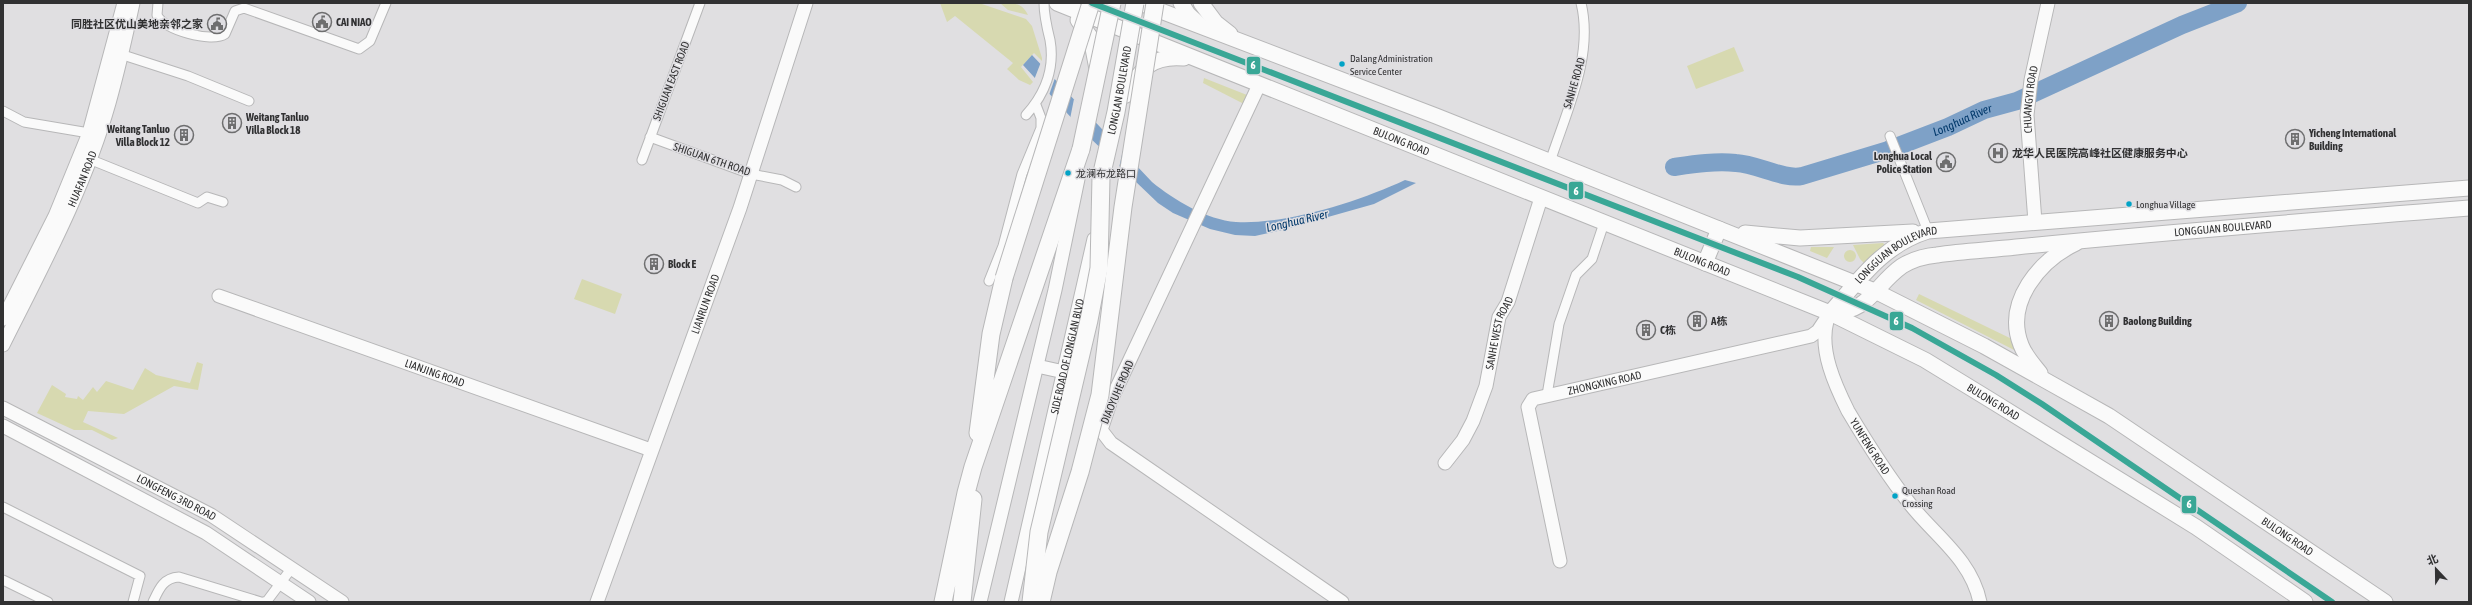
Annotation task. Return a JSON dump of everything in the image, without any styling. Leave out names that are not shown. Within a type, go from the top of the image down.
[{"type":"highway","points":[[962,602],[970,544],[981,403],[991,334],[1014,246],[1091,3]]},
{"type":"highway","points":[[944,602],[966,492],[973,467],[1083,149],[1114,3]]},
{"type":"highway","points":[[1041,602],[1048,572],[1080,472],[1100,395],[1123,207],[1143,3]]},
{"type":"highway","name":"LONGLAN BOULEVARD","points":[[1031,602],[1039,532],[1080,363],[1098,268],[1105,176],[1116,112],[1143,3]]},
{"type":"main road","name":"BULONG ROAD","points":[[1057,3],[1830,313],[1925,360],[2196,526],[2304,602]]},
{"type":"main road","points":[[1057,3],[1083,26],[1091,38],[1096,58],[1097,92]]},
{"type":"main road","points":[[1111,25],[1114,3]]},
{"type":"main road","name":"BULONG ROAD","points":[[1143,3],[1209,31],[1550,162],[1878,292],[2044,379],[2109,416],[2385,602]]},
{"type":"main road","points":[[1138,35],[1143,3]]},
{"type":"main road","points":[[1181,3],[1188,14],[1209,31]]},
{"type":"main road","points":[[1201,3],[1216,23],[1248,45]]},
{"type":"main road","points":[[1126,95],[1134,81],[1148,64],[1159,59],[1173,57],[1193,58]]},
{"type":"main road","name":"LONGGUAN BOULEVARD","points":[[1830,313],[1880,257],[1911,236],[1928,231],[2469,188]]},
{"type":"main road","name":"LONGGUAN BOULEVARD","points":[[1830,313],[1853,310],[1878,292],[1901,268],[1928,256],[2084,239],[2469,208]]},
{"type":"main road","points":[[1705,263],[1719,229],[1800,238],[1928,231]]},
{"type":"main road","points":[[2044,379],[2021,345],[2017,319],[2021,300],[2031,280],[2043,264],[2060,251],[2084,239]]},
{"type":"street","name":"HUAFAN ROAD","points":[[3,319],[55,216],[89,133],[124,3]]},
{"type":"street","name":"HUAFAN ROAD","points":[[3,345],[48,258],[89,159],[109,103],[133,3]]},
{"type":"street","points":[[158,3],[157,15],[161,23],[207,38],[218,38],[225,34],[235,11],[244,8],[359,49],[370,41],[386,3]]},
{"type":"street","name":"SHIGUAN EAST ROAD","points":[[642,160],[700,3]]},
{"type":"street","name":"LIANRUN ROAD","points":[[598,602],[651,450],[751,174],[806,3]]},
{"type":"street","points":[[1026,116],[1036,105],[1051,70],[1052,53],[1044,3]]},
{"type":"street","name":"SANHE ROAD","points":[[1550,162],[1584,51],[1586,30],[1581,3]]},
{"type":"street","name":"CHUANGYI ROAD","points":[[2035,222],[2027,115],[2031,80],[2048,3]]},
{"type":"street","points":[[980,602],[1055,290],[1083,149],[1111,25]]},
{"type":"street","name":"SIDE ROAD OF LONGLAN BLVD","points":[[1011,602],[1064,372],[1105,176],[1123,110],[1138,35]]},
{"type":"street","points":[[120,54],[188,76],[250,101]]},
{"type":"street","name":"DIAOYUHE ROAD","points":[[1259,85],[1111,400],[1103,423],[1103,435],[1111,443],[1342,602]]},
{"type":"street","points":[[988,281],[1003,246],[1022,174],[1041,128],[1040,113],[1036,105]]},
{"type":"street","points":[[3,111],[24,122],[89,133]]},
{"type":"street","name":"SHIGUAN 6TH ROAD","points":[[650,137],[751,174],[782,180],[796,187]]},
{"type":"street","points":[[1891,137],[1928,231]]},
{"type":"street","points":[[89,159],[198,203],[207,198],[223,202]]},
{"type":"street","name":"SANHE WEST ROAD","points":[[1445,463],[1463,440],[1482,399],[1499,317],[1508,302],[1541,198]]},
{"type":"street","points":[[1547,395],[1559,324],[1576,276],[1592,259],[1604,223]]},
{"type":"street","name":"LIANJING ROAD","points":[[219,296],[651,450]]},
{"type":"street","name":"ZHONGXING ROAD","points":[[1560,561],[1528,407],[1533,398],[1806,337],[1815,334],[1830,313]]},
{"type":"street","name":"YUNFENG ROAD","points":[[1830,313],[1825,330],[1826,348],[1838,389],[1848,410],[1911,505],[1956,553],[1967,570],[1980,602]]},
{"type":"street","points":[[1037,366],[1064,372]]},
{"type":"street","name":"LONGFENG 3RD ROAD","points":[[3,408],[211,515],[342,602]]},
{"type":"street","name":"LONGFENG 3RD ROAD","points":[[3,426],[206,532],[309,602]]},
{"type":"street","points":[[3,507],[140,576],[133,602]]},
{"type":"street","points":[[153,602],[163,582],[171,578],[179,577],[262,602],[267,601],[291,569]]},
{"type":"street","points":[[3,580],[48,602]]},
{"type":"green space","points":[[940,3],[979,3],[1026,19],[1032,26],[1042,58],[1042,61],[1034,53],[1021,67],[1033,82],[1030,85],[1019,80],[1007,69],[1013,63],[955,16],[947,22]]},
{"type":"green space","points":[[1000,3],[1013,3],[1020,5],[1028,15],[1008,10]]},
{"type":"green space","points":[[1734,47],[1744,71],[1696,89],[1687,66]]},
{"type":"green space","points":[[1204,78],[1247,95],[1244,104],[1203,83]]},
{"type":"green space","points":[[1883,243],[1885,245],[1865,264],[1860,259],[1853,245]]},
{"type":"green space","points":[[1811,247],[1834,247],[1827,258],[1810,251]]},
{"type":"green space","points":[[1850,250],[1854,252],[1856,256],[1854,260],[1850,262],[1846,260],[1844,256],[1846,252]]},
{"type":"green space","points":[[582,279],[622,294],[615,314],[574,299]]},
{"type":"green space","points":[[1919,294],[2018,342],[2020,353],[1916,300]]},
{"type":"green space","points":[[197,362],[203,364],[198,390],[174,386],[124,414],[88,411],[83,422],[118,438],[112,440],[92,430],[74,430],[37,413],[52,385],[66,394],[65,397],[77,399],[78,396],[83,400],[93,387],[97,392],[106,381],[133,390],[145,368],[156,375],[190,383]]},
{"type":"water","points":[[1032,55],[1152,182],[1170,196],[1191,208],[1214,217],[1236,222],[1277,220],[1300,216],[1345,203],[1367,196],[1405,180],[1416,183],[1374,204],[1282,230],[1255,236],[1235,235],[1210,229],[1173,213],[1158,203],[1088,136],[1023,65]]},
{"type":"pier","points":[[1041,62],[1055,78],[1049,95],[1034,80]]},
{"type":"pier","points":[[1074,99],[1082,107],[1077,127],[1070,119]]},
{"type":"pier","points":[[1108,135],[1123,150],[1119,168],[1104,154]]},
{"type":"waterway","name":"Longhua River","points":[[1674,167],[1728,162],[1753,166],[1787,176],[1802,176],[1888,150],[1948,127],[1984,110],[2017,101],[2182,25],[2238,3]]},
{"type":"transit line","name":"6","points":[[1092,3],[1798,277],[1912,328],[1996,375],[2042,404],[2332,602]]},
{"type":"place","name":"CAI NIAO","points":[[322,22]]},
{"type":"place","name":"同胜社区优山美地亲邻之家","points":[[217,24]]},
{"type":"place","name":"Dalang Administration Service Center","points":[[1342,64]]},
{"type":"place","name":"Weitang Tanluo Villa Block 18","points":[[232,123]]},
{"type":"place","name":"Weitang Tanluo Villa Block 12","points":[[184,135]]},
{"type":"place","name":"Yicheng International Building","points":[[2295,139]]},
{"type":"place","name":"龙华人民医院高峰社区健康服务中心","points":[[1998,153]]},
{"type":"place","name":"Longhua Local Police Station","points":[[1946,162]]},
{"type":"place","name":"龙澜布龙路口","points":[[1068,173]]},
{"type":"place","name":"Longhua Village","points":[[2129,204]]},
{"type":"place","name":"Block E","points":[[654,264]]},
{"type":"place","name":"A栋","points":[[1697,321]]},
{"type":"place","name":"Baolong Building","points":[[2109,321]]},
{"type":"place","name":"C栋","points":[[1646,330]]},
{"type":"place","name":"Queshan Road Crossing","points":[[1895,496]]}]
